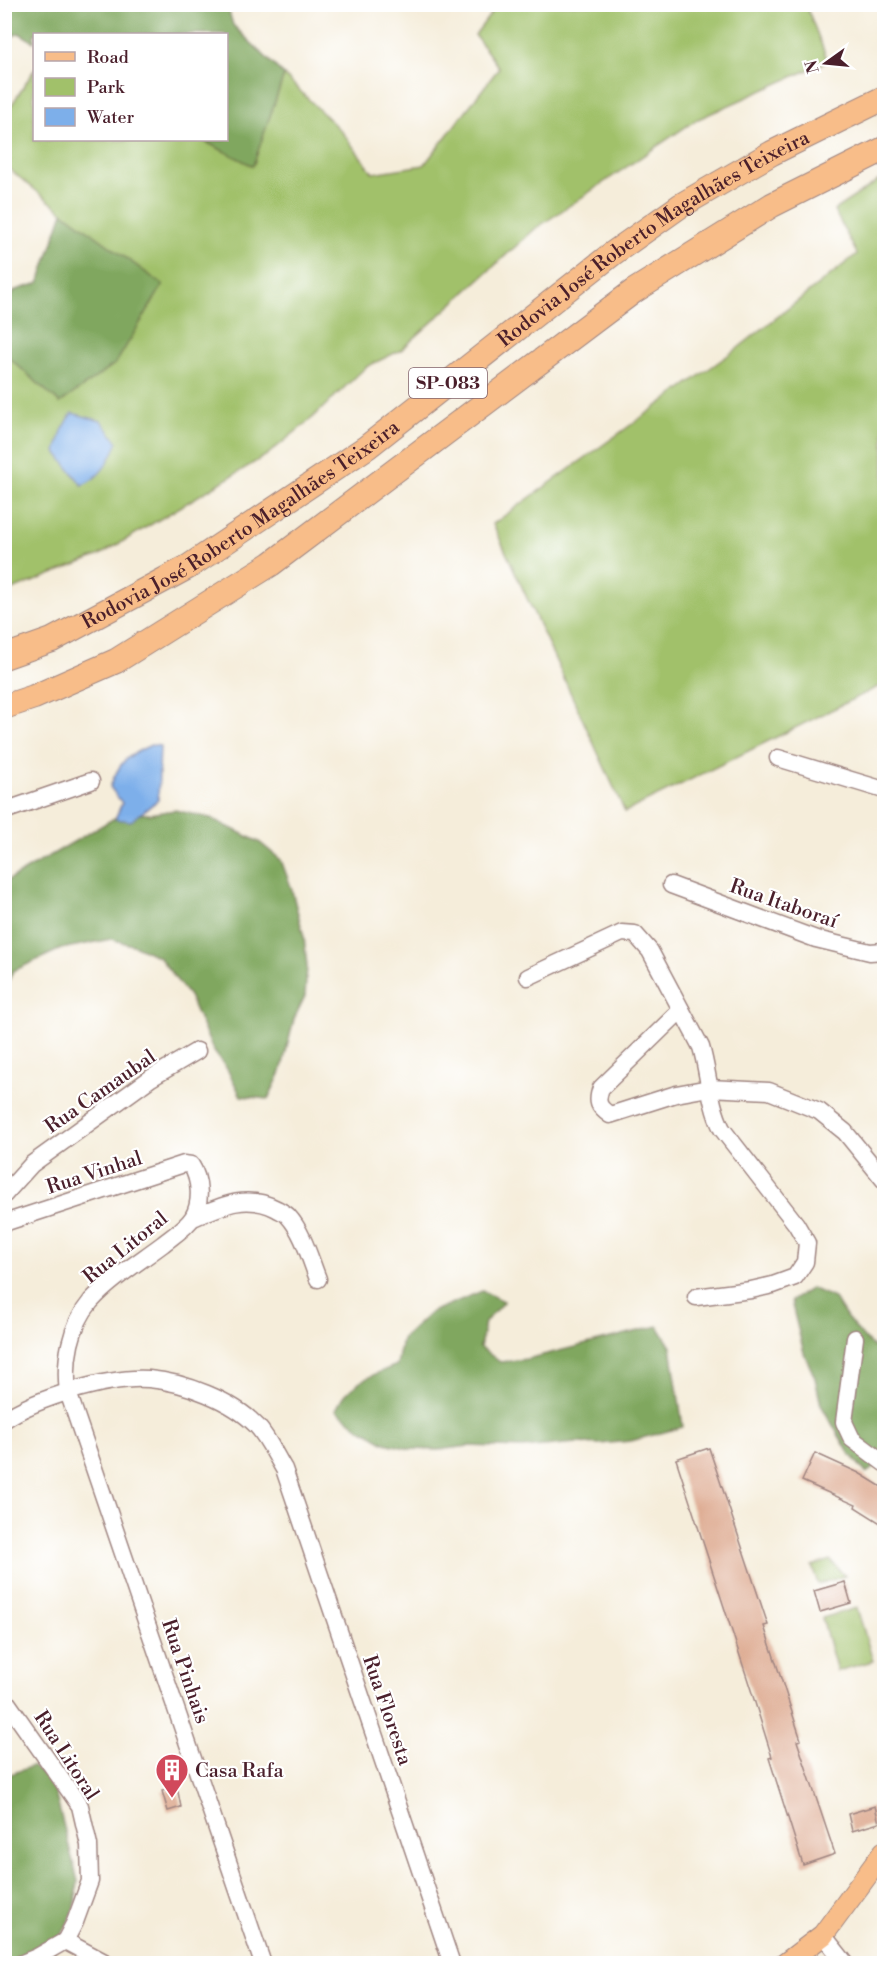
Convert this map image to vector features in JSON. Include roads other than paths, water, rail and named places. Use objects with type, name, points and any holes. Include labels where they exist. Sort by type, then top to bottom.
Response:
[{"type":"highway","name":"Rodovia José Roberto Magalhães Teixeira","points":[[4,657],[52,640],[189,567],[367,447],[612,254],[680,206],[772,153],[885,98]]},
{"type":"highway","name":"Rodovia José Roberto Magalhães Teixeira","points":[[4,707],[34,697],[116,661],[271,564],[634,291],[772,206],[885,149]]},
{"type":"main road","points":[[786,1964],[822,1935],[885,1852]]},
{"type":"street","points":[[778,758],[885,790]]},
{"type":"street","points":[[4,811],[92,781]]},
{"type":"street","name":"Rua Itaboraí","points":[[671,885],[816,939],[870,952],[885,951]]},
{"type":"street","points":[[528,977],[622,933],[635,934],[650,951],[701,1047],[714,1112],[722,1128],[796,1224],[807,1243],[805,1262],[795,1276],[773,1285],[751,1290],[696,1297]]},
{"type":"street","points":[[681,1010],[601,1088],[597,1099],[600,1108],[610,1115],[676,1094],[709,1088],[769,1091],[819,1111],[845,1132],[885,1180]]},
{"type":"street","name":"Rua Camaubal","points":[[4,1195],[32,1164],[151,1078],[197,1051]]},
{"type":"street","name":"Rua Vinhal","points":[[4,1223],[184,1164],[191,1165],[194,1171]]},
{"type":"street","name":"Rua Litoral","points":[[68,1392],[66,1372],[68,1351],[77,1324],[90,1303],[104,1289],[179,1232],[193,1218],[200,1202],[194,1171]]},
{"type":"street","points":[[193,1218],[219,1206],[243,1200],[270,1206],[288,1215],[301,1237],[318,1279]]},
{"type":"street","points":[[855,1338],[844,1422],[852,1439],[885,1463]]},
{"type":"street","name":"Rua Floresta","points":[[68,1392],[106,1383],[148,1379],[192,1388],[228,1404],[257,1426],[284,1469],[452,1964]]},
{"type":"street","points":[[4,1420],[15,1412],[68,1392]]},
{"type":"street","name":"Rua Pinhais","points":[[68,1392],[263,1964]]},
{"type":"street","name":"Rua Litoral","points":[[4,1698],[80,1806],[89,1845],[90,1881],[75,1922],[65,1941]]},
{"type":"street","points":[[822,1935],[846,1964]]},
{"type":"street","points":[[20,1964],[43,1960],[65,1941],[108,1964]]},
{"type":"water","points":[[72,413],[101,421],[118,442],[100,473],[82,485],[56,452],[62,431]]},
{"type":"water","points":[[151,745],[160,746],[158,800],[131,821],[115,819],[122,803],[110,787],[114,778],[125,760]]},
{"type":"place","name":"Casa Rafa","points":[[172,1799]]}]
